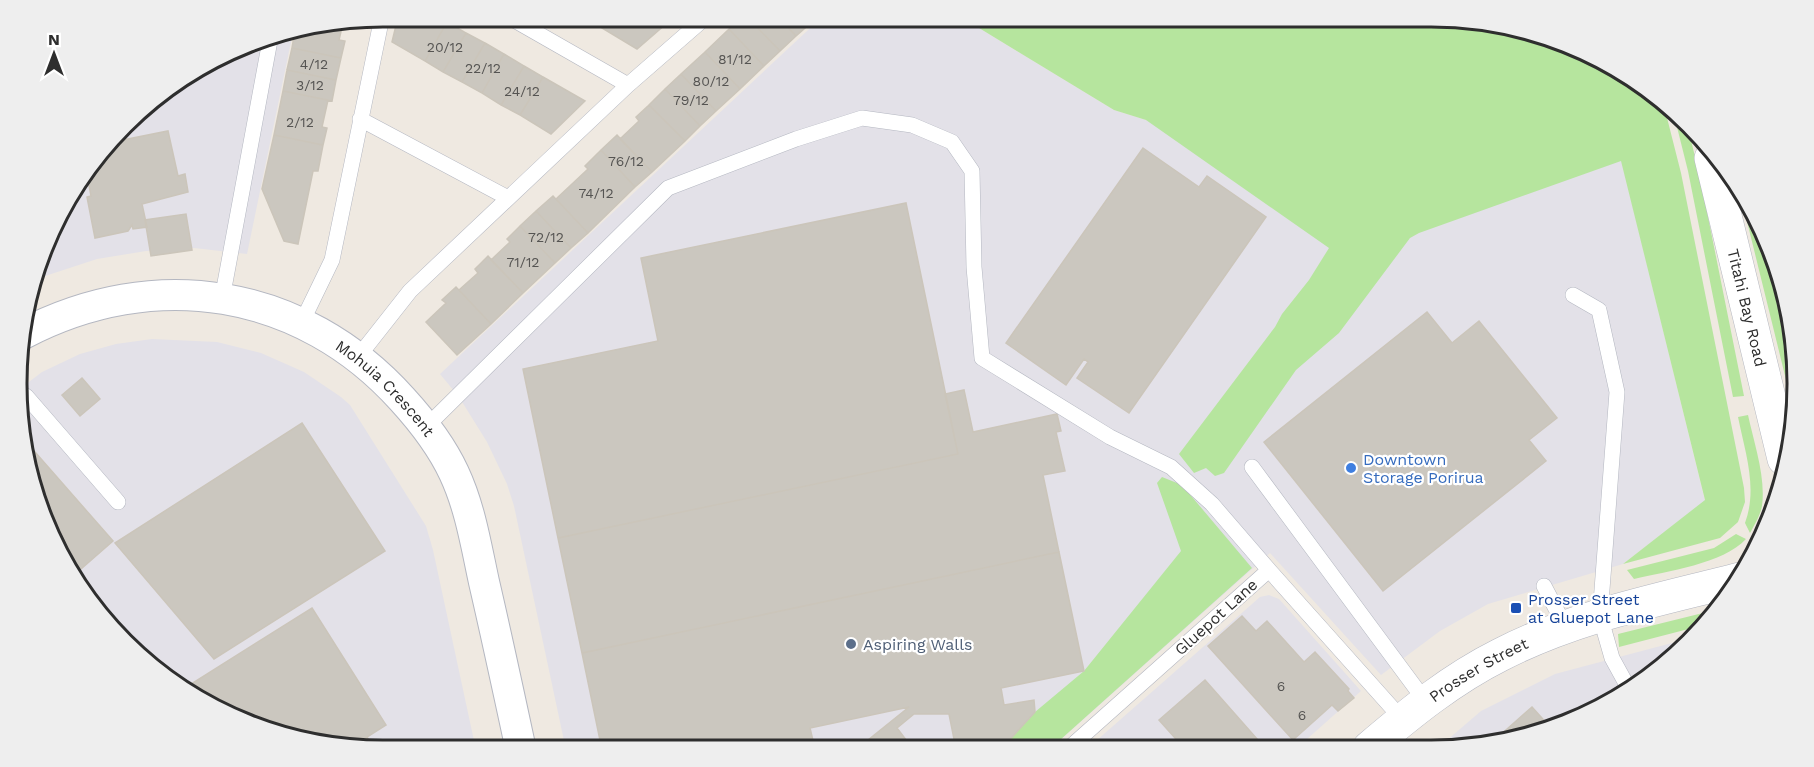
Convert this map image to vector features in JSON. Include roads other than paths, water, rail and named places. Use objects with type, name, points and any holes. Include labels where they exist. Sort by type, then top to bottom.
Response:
[{"type":"main road","name":"Titahi Bay Road","points":[[1713,166],[1781,447]]},
{"type":"main road","name":"Prosser Street","points":[[1379,740],[1456,680],[1499,655],[1565,626],[1727,583]]},
{"type":"street","name":"Mohuia Crescent","points":[[31,330],[71,312],[125,298],[177,294],[222,299],[264,309],[324,335],[358,357],[384,379],[427,426],[454,473],[469,512],[519,740]]},
{"type":"lane","points":[[302,324],[332,260],[379,27]]},
{"type":"lane","points":[[528,27],[628,86]]},
{"type":"lane","points":[[358,357],[410,291],[694,27]]},
{"type":"lane","points":[[222,299],[269,46]]},
{"type":"lane","points":[[427,426],[668,188],[796,138],[862,118],[912,125],[952,142],[972,171],[974,267],[982,358],[1110,437],[1171,467],[1212,504],[1269,570]]},
{"type":"lane","points":[[360,119],[508,198]]},
{"type":"lane","points":[[1573,295],[1599,310],[1617,392],[1600,616],[1611,658],[1625,682]]},
{"type":"lane","points":[[28,398],[118,502]]},
{"type":"lane","points":[[1252,467],[1414,711]]},
{"type":"lane","name":"Gluepot Lane","points":[[1077,740],[1269,570],[1414,711]]},
{"type":"lane","points":[[1544,586],[1565,626]]},
{"type":"place","name":"Downtown Storage Porirua","points":[[1351,468]]},
{"type":"place","name":"Prosser Street at Gluepot Lane","points":[[1516,608]]},
{"type":"place","name":"Aspiring Walls","points":[[851,644]]}]
